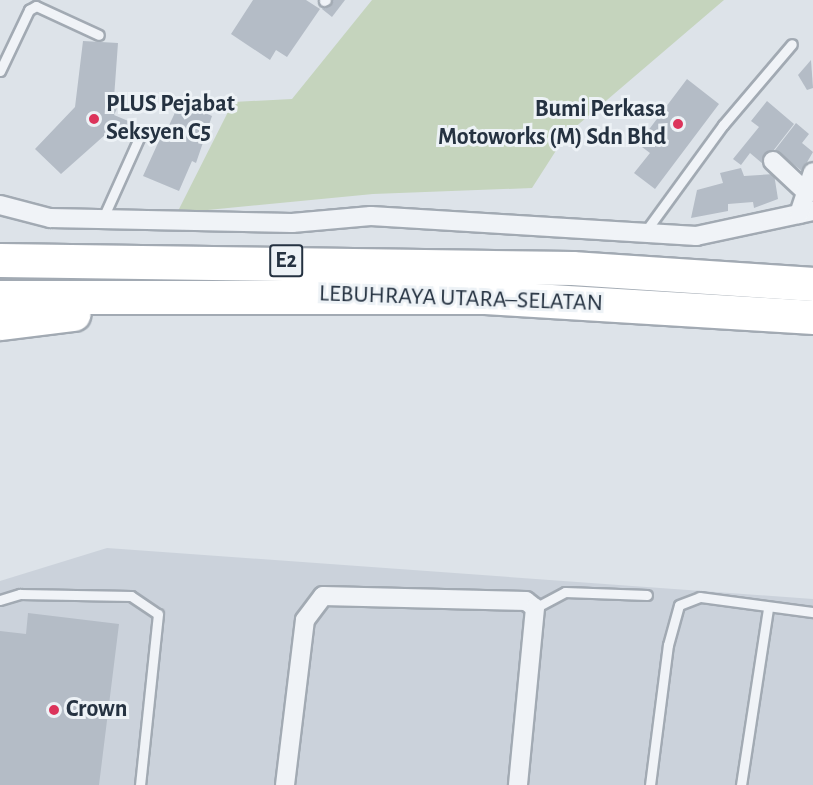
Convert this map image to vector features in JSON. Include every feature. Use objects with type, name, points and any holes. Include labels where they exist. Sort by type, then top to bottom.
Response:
[{"type":"highway","name":"LEBUHRAYA UTARA–SELATAN","points":[[0,260],[572,268],[813,284]]},
{"type":"highway","name":"LEBUHRAYA UTARA–SELATAN","points":[[0,297],[233,294],[485,297],[813,316]]},
{"type":"highway","points":[[0,323],[233,294]]},
{"type":"street","points":[[773,161],[804,190]]},
{"type":"street","points":[[0,205],[50,218],[292,223],[371,216],[696,236],[806,213],[804,190],[813,172]]},
{"type":"street","points":[[285,785],[305,620],[322,596],[526,601],[535,608],[518,785]]},
{"type":"lane","points":[[0,71],[29,10],[36,6],[99,34]]},
{"type":"lane","points":[[645,232],[723,125],[792,44]]},
{"type":"lane","points":[[102,218],[139,138]]},
{"type":"lane","points":[[535,608],[565,591],[647,595]]},
{"type":"lane","points":[[0,600],[20,594],[131,596],[158,614],[140,785]]},
{"type":"lane","points":[[650,785],[668,645],[679,605],[700,597],[768,608],[813,612]]},
{"type":"lane","points":[[741,785],[768,608]]},
{"type":"shaded area","points":[[107,548],[813,599],[813,785],[0,785],[0,581]]},
{"type":"green space","points":[[372,0],[724,0],[566,135],[532,188],[373,194],[177,213],[233,102],[292,99]]},
{"type":"building","points":[[253,0],[306,0],[320,9],[287,57],[276,50],[270,60],[231,34]]},
{"type":"building","points":[[328,0],[345,0],[332,17],[322,9]]},
{"type":"building","name":"PLUS Pejabat Seksyen C5","points":[[83,41],[118,43],[114,98],[121,100],[114,115],[164,136],[180,102],[212,116],[196,163],[192,161],[179,191],[143,176],[158,143],[111,122],[106,134],[61,174],[35,149],[75,107]]},
{"type":"building","points":[[811,60],[813,88],[807,90],[798,75]]},
{"type":"building","name":"Bumi Perkasa Motoworks (M) Sdn Bhd","points":[[687,79],[719,104],[655,189],[634,173],[650,153],[638,144]]},
{"type":"building","points":[[767,101],[794,124],[763,164],[750,153],[741,165],[733,159],[759,127],[751,121]]},
{"type":"building","points":[[796,123],[809,134],[802,143],[813,152],[802,171],[775,150]]},
{"type":"building","points":[[741,168],[744,176],[774,174],[778,199],[754,208],[753,202],[728,204],[728,211],[691,218],[697,190],[723,183],[720,173]]},
{"type":"building","name":"Crown","points":[[28,613],[119,624],[99,785],[0,785],[0,631],[26,634]]},
{"type":"place","name":"PLUS Pejabat Seksyen C5","points":[[94,119]]},
{"type":"place","name":"Bumi Perkasa Motoworks (M) Sdn Bhd","points":[[678,124]]},
{"type":"place","name":"Crown","points":[[54,710]]}]
